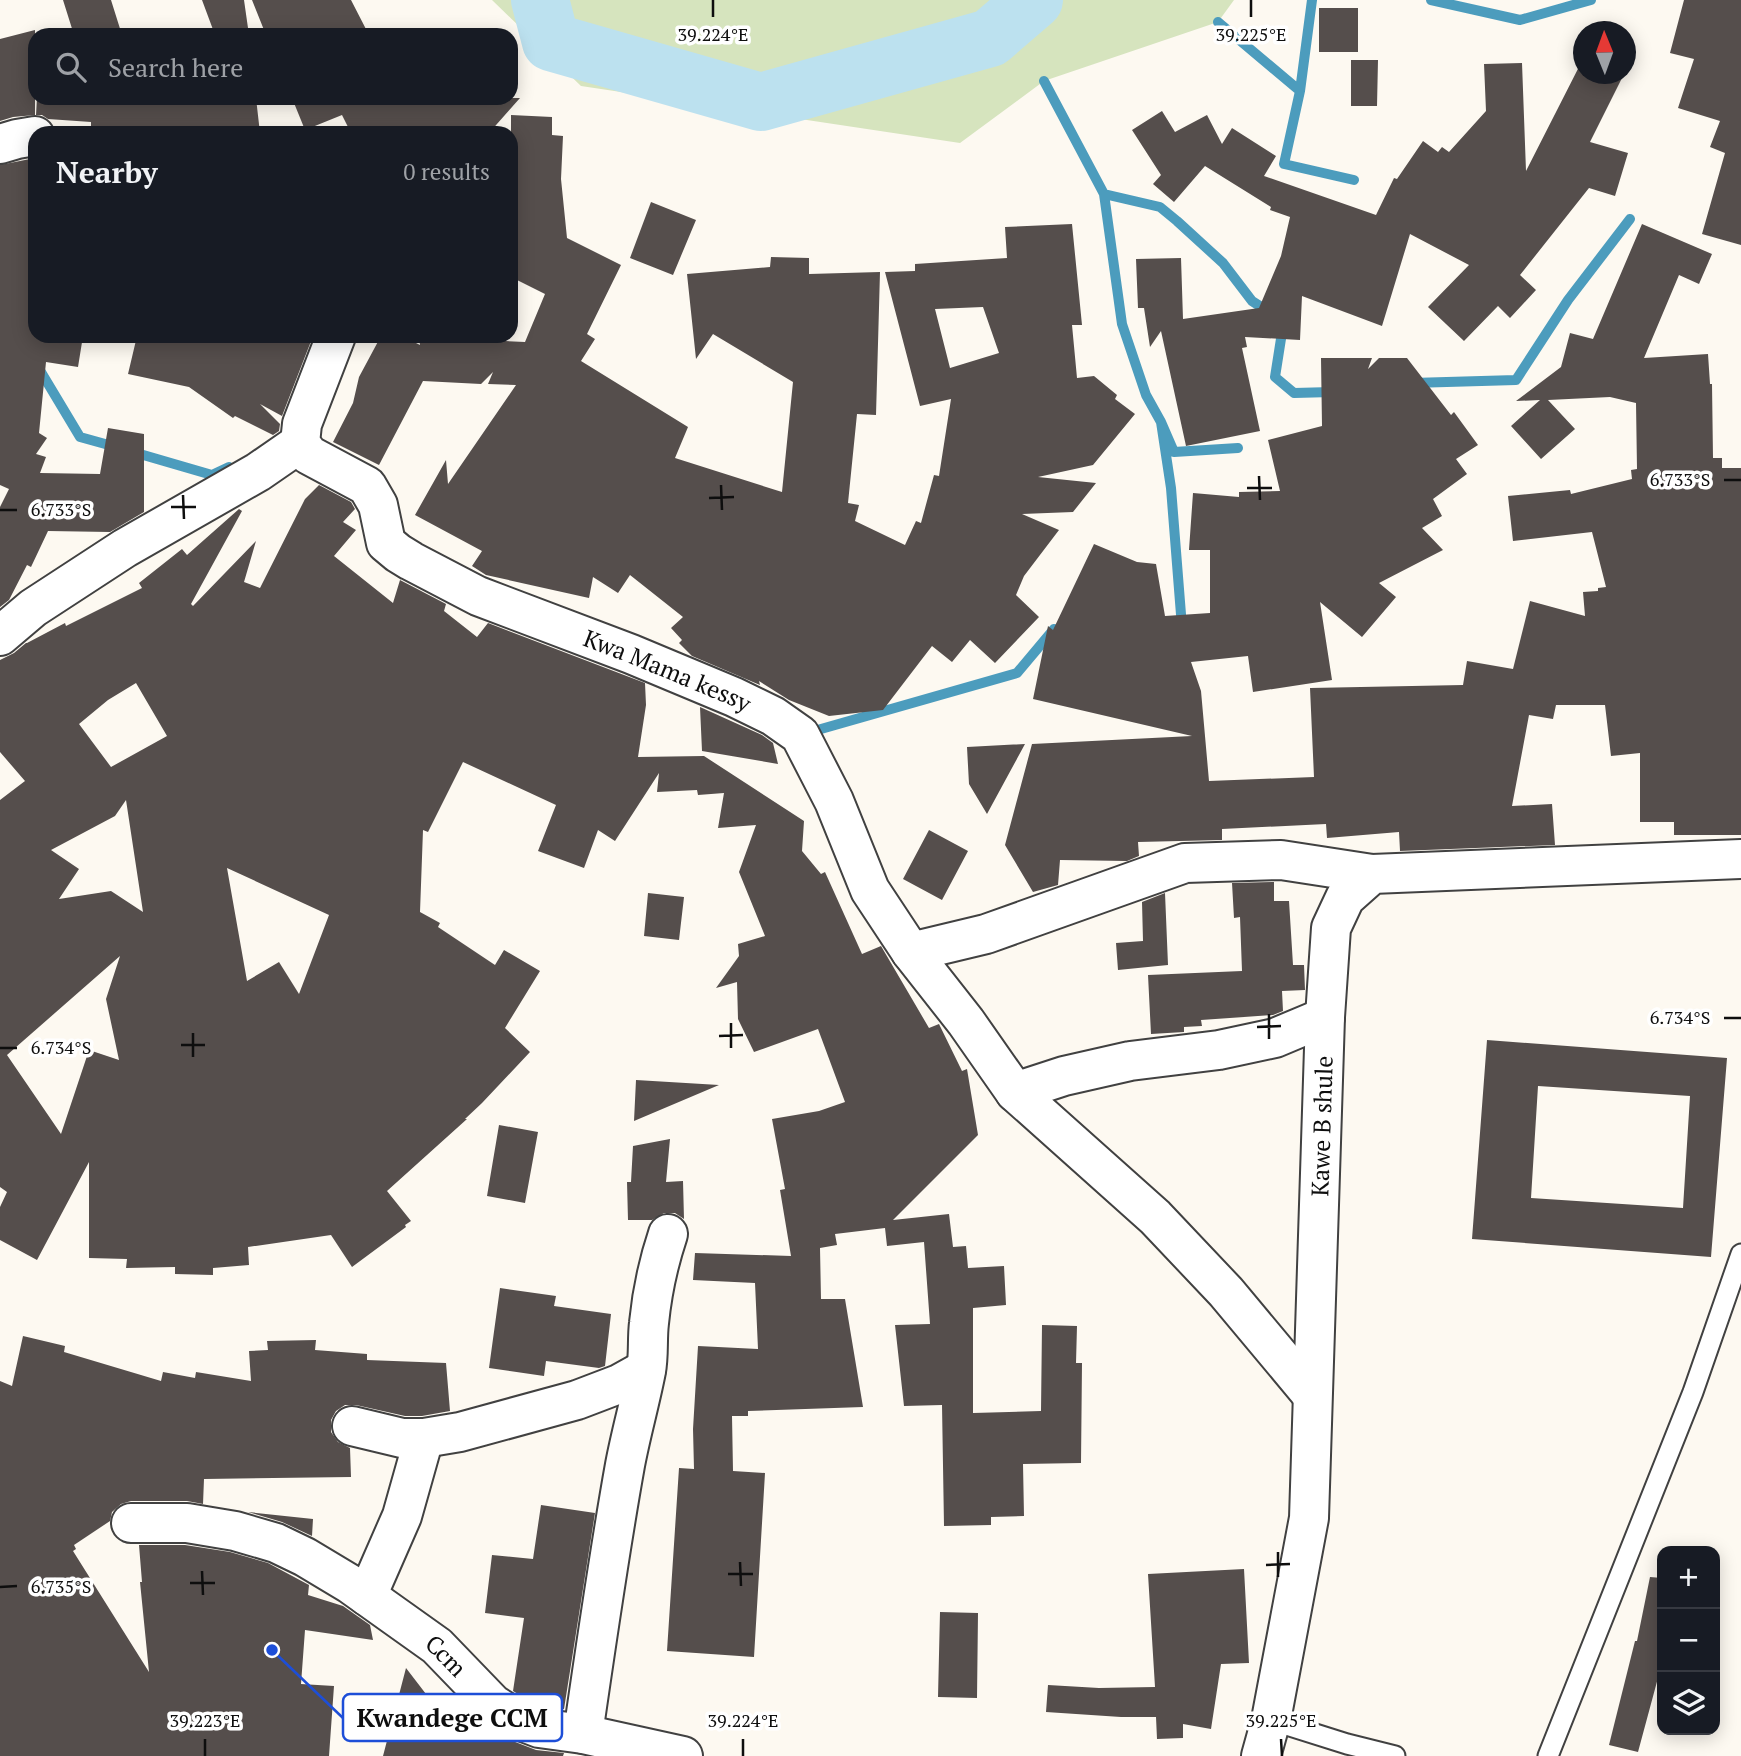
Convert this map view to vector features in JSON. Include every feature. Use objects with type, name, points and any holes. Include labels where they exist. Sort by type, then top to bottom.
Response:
[{"type":"street","points":[[0,144],[28,137]]},
{"type":"street","points":[[0,636],[33,608],[125,548],[258,472],[300,443],[302,424],[333,343]]},
{"type":"street","name":"Kwa Mama kessy","points":[[300,443],[309,455],[367,486],[378,505],[386,543],[411,561],[478,596],[631,654],[734,697],[773,716],[800,735],[834,801],[870,890],[911,952],[1016,1092],[1155,1217],[1226,1292],[1312,1395]]},
{"type":"street","points":[[911,952],[986,934],[1185,863],[1281,860],[1372,874],[1741,859]]},
{"type":"street","name":"Kawe B shule","points":[[1261,1756],[1271,1720],[1309,1518],[1325,1017],[1331,928],[1345,898],[1372,874]]},
{"type":"street","points":[[1016,1092],[1064,1076],[1130,1061],[1219,1050],[1275,1038],[1325,1017]]},
{"type":"street","points":[[583,1734],[605,1581],[646,1369],[653,1288],[668,1234]]},
{"type":"street","points":[[352,1426],[402,1438],[424,1438],[460,1432],[577,1400],[619,1384],[646,1369]]},
{"type":"street","points":[[367,1596],[402,1516],[424,1438]]},
{"type":"street","name":"Ccm","points":[[131,1522],[187,1523],[235,1531],[276,1543],[305,1557],[367,1596],[437,1646],[493,1704],[518,1720],[538,1728],[583,1734],[682,1756]]},
{"type":"lane","points":[[1548,1756],[1693,1392],[1741,1254]]},
{"type":"lane","points":[[1271,1720],[1395,1756]]},
{"type":"green space","points":[[492,0],[1234,0],[1218,22],[1044,81],[960,143],[581,86]]},
{"type":"building","points":[[63,0],[111,0],[120,28],[72,28]]},
{"type":"building","points":[[202,0],[244,0],[248,28],[212,28]]},
{"type":"building","points":[[252,0],[351,0],[365,28],[263,28]]},
{"type":"building","points":[[1684,0],[1741,0],[1741,245],[1702,234],[1725,153],[1710,147],[1720,121],[1678,108],[1694,59],[1670,53]]},
{"type":"building","points":[[1319,8],[1358,8],[1358,52],[1319,52]]},
{"type":"building","points":[[28,32],[28,105],[35,105],[35,115],[0,121],[0,39]]},
{"type":"building","points":[[1351,60],[1378,60],[1377,106],[1351,106]]},
{"type":"building","points":[[1522,63],[1526,171],[1573,79],[1573,84],[1619,84],[1590,142],[1628,153],[1615,196],[1589,188],[1520,275],[1536,290],[1510,318],[1498,306],[1464,341],[1428,307],[1469,265],[1410,234],[1382,326],[1302,296],[1300,340],[1245,337],[1247,347],[1242,348],[1260,431],[1186,446],[1161,331],[1150,347],[1144,308],[1138,308],[1136,259],[1181,258],[1183,319],[1259,308],[1281,256],[1290,217],[1270,210],[1271,207],[1205,166],[1174,202],[1153,184],[1161,175],[1132,130],[1162,111],[1175,132],[1207,115],[1222,144],[1232,128],[1276,156],[1264,176],[1376,215],[1394,178],[1397,179],[1423,141],[1438,152],[1442,147],[1449,152],[1486,111],[1484,64]]},
{"type":"building","points":[[37,105],[257,105],[259,126],[91,126],[91,122],[48,119],[36,115]]},
{"type":"building","points":[[295,105],[514,105],[495,126],[348,126],[342,115],[315,126],[303,126]]},
{"type":"building","points":[[511,115],[552,117],[552,135],[563,136],[561,179],[567,238],[621,265],[587,334],[595,339],[581,361],[688,427],[675,458],[782,492],[793,382],[713,334],[696,359],[687,274],[770,267],[771,257],[809,258],[809,274],[880,272],[876,415],[857,414],[848,503],[859,505],[855,521],[905,545],[916,521],[921,523],[934,475],[939,476],[951,399],[920,406],[885,272],[915,271],[915,264],[1007,258],[1005,227],[1072,224],[1082,325],[1072,325],[1077,378],[1094,376],[1117,395],[1115,399],[1135,414],[1093,465],[1038,477],[1096,483],[1073,512],[1022,514],[1059,530],[1024,576],[1016,595],[1039,617],[995,663],[970,640],[952,662],[932,646],[883,710],[829,716],[789,700],[759,681],[760,685],[692,656],[679,643],[682,640],[671,628],[683,617],[630,575],[618,593],[593,577],[589,598],[486,575],[472,566],[482,551],[415,515],[446,460],[448,484],[516,385],[488,384],[493,372],[481,384],[423,381],[379,465],[333,442],[353,403],[359,377],[377,343],[420,345],[525,342],[545,294],[518,280],[518,126],[511,126]],"holes":[[[983,307],[999,353],[950,368],[935,309]]]},
{"type":"building","points":[[28,159],[28,343],[82,343],[78,367],[46,362],[39,433],[47,438],[36,454],[46,457],[40,473],[100,474],[108,428],[144,434],[144,512],[110,532],[48,531],[31,567],[27,565],[9,600],[0,607],[0,507],[9,489],[0,485],[0,165]]},
{"type":"building","points":[[651,202],[696,220],[673,275],[630,258]]},
{"type":"building","points":[[1642,224],[1712,254],[1699,284],[1679,275],[1644,358],[1708,354],[1712,384],[1713,458],[1722,458],[1722,468],[1741,468],[1741,835],[1674,835],[1674,822],[1640,822],[1640,753],[1611,756],[1605,705],[1556,705],[1553,719],[1529,715],[1512,806],[1552,804],[1555,845],[1400,851],[1399,832],[1327,838],[1326,824],[1222,829],[1222,840],[1138,842],[1139,856],[1127,861],[1060,860],[1058,885],[1033,892],[1005,845],[1032,744],[1192,736],[1033,699],[1048,626],[1053,630],[1094,544],[1137,562],[1156,564],[1165,616],[1210,613],[1210,550],[1189,550],[1193,493],[1239,497],[1239,492],[1280,491],[1268,440],[1322,426],[1321,358],[1372,358],[1368,369],[1379,358],[1407,358],[1451,415],[1454,412],[1478,445],[1456,459],[1467,474],[1433,499],[1442,516],[1422,528],[1443,550],[1379,583],[1396,597],[1362,637],[1320,602],[1332,680],[1253,692],[1248,656],[1191,662],[1201,691],[1209,781],[1314,777],[1310,688],[1463,685],[1467,661],[1513,669],[1530,601],[1585,616],[1583,592],[1598,591],[1598,588],[1606,587],[1592,532],[1513,541],[1508,496],[1570,490],[1571,494],[1632,479],[1631,470],[1637,469],[1636,403],[1610,397],[1548,400],[1575,429],[1541,459],[1511,426],[1540,400],[1516,401],[1561,367],[1570,333],[1593,339]]},
{"type":"building","points":[[135,343],[310,343],[282,416],[260,404],[280,424],[279,431],[273,435],[235,416],[233,418],[189,387],[128,374]]},
{"type":"building","points":[[319,485],[351,502],[355,509],[343,522],[356,530],[334,556],[393,603],[400,580],[446,604],[444,611],[477,637],[488,623],[645,683],[646,705],[638,757],[704,756],[804,821],[802,851],[821,874],[825,872],[862,954],[881,946],[929,1028],[939,1024],[962,1071],[967,1069],[978,1135],[893,1220],[949,1214],[953,1247],[966,1246],[968,1268],[1004,1266],[1006,1305],[973,1308],[973,1413],[1041,1411],[1042,1325],[1077,1326],[1076,1363],[1082,1363],[1081,1463],[1023,1464],[1024,1516],[991,1517],[991,1525],[944,1526],[942,1405],[904,1406],[895,1325],[930,1324],[924,1242],[887,1246],[885,1228],[835,1234],[837,1245],[820,1248],[821,1299],[845,1299],[863,1407],[748,1411],[748,1416],[732,1416],[733,1471],[765,1473],[754,1657],[667,1651],[679,1468],[694,1469],[693,1429],[698,1346],[758,1349],[755,1283],[693,1280],[695,1253],[791,1256],[780,1190],[785,1189],[772,1119],[819,1111],[845,1102],[818,1029],[754,1052],[738,1019],[737,982],[716,988],[739,956],[738,944],[765,936],[739,872],[756,825],[718,828],[724,793],[698,795],[697,790],[657,792],[659,773],[615,841],[598,830],[584,868],[538,851],[556,805],[463,762],[428,832],[423,830],[420,912],[440,923],[438,927],[495,965],[504,950],[540,971],[505,1028],[530,1052],[467,1119],[387,1191],[411,1221],[352,1267],[331,1235],[248,1247],[249,1265],[213,1268],[213,1275],[175,1274],[175,1267],[126,1268],[127,1259],[89,1258],[89,1162],[37,1260],[0,1240],[0,1207],[7,1192],[0,1187],[0,800],[25,781],[0,752],[0,660],[65,623],[66,626],[142,588],[139,583],[182,549],[187,555],[239,509],[242,511],[191,604],[193,606],[256,541],[244,582],[260,588],[305,499]],"holes":[[[136,683],[167,736],[111,767],[79,724],[108,700]],[[126,800],[143,912],[111,891],[59,899],[79,869],[51,850],[115,816]],[[227,868],[329,915],[299,994],[279,962],[247,981]],[[120,956],[106,999],[119,1060],[89,1050],[61,1134],[7,1055]]]},
{"type":"building","points":[[700,707],[762,735],[773,743],[778,764],[702,751]]},
{"type":"building","points":[[1025,744],[987,814],[969,784],[967,747]]},
{"type":"building","points":[[929,830],[968,851],[942,900],[903,879]]},
{"type":"building","points":[[1274,882],[1274,901],[1289,901],[1293,965],[1304,965],[1305,990],[1282,991],[1283,1011],[1273,1015],[1201,1020],[1202,1026],[1184,1027],[1184,1032],[1151,1034],[1148,975],[1242,971],[1240,917],[1234,918],[1232,883]]},
{"type":"building","points":[[648,893],[684,897],[679,940],[644,936]]},
{"type":"building","points":[[1165,893],[1168,965],[1118,970],[1116,943],[1143,941],[1142,902]]},
{"type":"building","points":[[1487,1040],[1727,1058],[1711,1257],[1472,1239]],"holes":[[[1538,1086],[1690,1096],[1683,1208],[1531,1198]]]},
{"type":"building","points":[[636,1080],[719,1085],[634,1121]]},
{"type":"building","points":[[499,1125],[538,1132],[525,1203],[487,1196]]},
{"type":"building","points":[[670,1139],[666,1182],[683,1181],[684,1219],[675,1213],[664,1213],[652,1220],[628,1220],[627,1182],[631,1182],[633,1146]]},
{"type":"building","points":[[500,1288],[556,1296],[554,1306],[611,1314],[605,1366],[599,1368],[546,1361],[544,1376],[489,1368]]},
{"type":"building","points":[[23,1336],[65,1346],[64,1352],[161,1381],[163,1372],[195,1378],[196,1372],[251,1381],[249,1351],[268,1350],[267,1341],[316,1340],[315,1350],[367,1354],[367,1360],[446,1363],[450,1411],[405,1416],[345,1405],[336,1411],[331,1420],[331,1432],[338,1442],[350,1448],[351,1477],[204,1479],[203,1504],[187,1501],[131,1501],[121,1504],[112,1512],[110,1521],[74,1545],[76,1549],[73,1551],[149,1672],[139,1545],[185,1545],[230,1552],[268,1563],[309,1585],[308,1595],[343,1606],[370,1625],[373,1640],[305,1630],[301,1684],[334,1686],[329,1756],[0,1756],[0,1381],[12,1386]]},
{"type":"building","points":[[541,1505],[595,1513],[564,1709],[544,1707],[513,1691],[524,1618],[485,1613],[492,1555],[533,1559]]},
{"type":"building","points":[[248,1512],[313,1519],[312,1536],[282,1522]]},
{"type":"building","points":[[1244,1569],[1249,1663],[1221,1664],[1211,1729],[1183,1724],[1183,1738],[1157,1739],[1156,1717],[1046,1712],[1048,1685],[1155,1687],[1148,1574]]},
{"type":"building","points":[[1650,1577],[1657,1578],[1657,1682],[1638,1752],[1609,1745],[1637,1641]]},
{"type":"building","points":[[940,1612],[978,1613],[977,1698],[938,1697]]},
{"type":"building","points":[[406,1668],[459,1737],[466,1708],[481,1722],[510,1740],[536,1750],[564,1753],[563,1756],[383,1756]]},
{"type":"waterway","points":[[540,0],[551,42],[761,102],[990,38],[1034,0]]},
{"type":"waterway","points":[[1300,91],[1312,0]]},
{"type":"waterway","points":[[1431,0],[1520,20],[1591,0]]},
{"type":"waterway","points":[[1218,22],[1300,91],[1284,164],[1354,180]]},
{"type":"waterway","points":[[1044,81],[1104,194],[1160,207],[1223,263],[1252,301],[1269,312]]},
{"type":"waterway","points":[[1104,194],[1122,324],[1146,395],[1174,452],[1238,448]]},
{"type":"waterway","points":[[1412,383],[1516,380],[1568,300],[1630,219]]},
{"type":"waterway","points":[[1283,326],[1275,377],[1294,393],[1332,392]]},
{"type":"waterway","points":[[38,367],[80,437],[116,447]]},
{"type":"waterway","points":[[1161,422],[1171,488],[1182,627]]},
{"type":"waterway","points":[[133,452],[212,475],[229,467]]},
{"type":"waterway","points":[[807,733],[1017,673],[1054,629]]},
{"type":"place","name":"Kwandege CCM","points":[[272,1650]]}]
